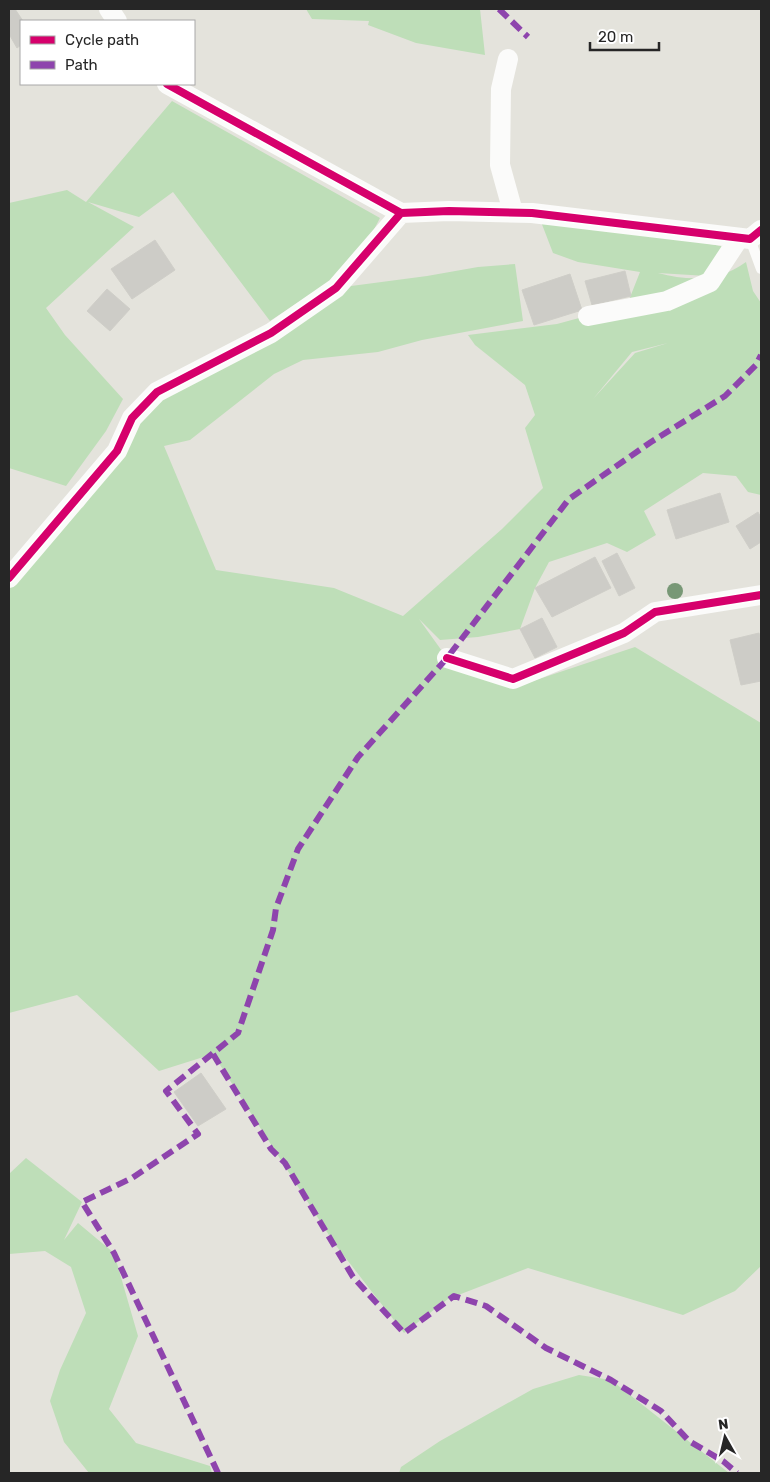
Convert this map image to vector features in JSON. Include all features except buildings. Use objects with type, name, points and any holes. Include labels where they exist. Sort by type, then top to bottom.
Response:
[{"type":"street","points":[[109,9],[116,20]]},
{"type":"street","points":[[508,58],[501,89],[500,165],[513,212]]},
{"type":"street","points":[[169,85],[401,213],[449,211],[513,212],[750,236]]},
{"type":"street","points":[[9,578],[117,450],[132,418],[157,392],[271,333],[336,288],[401,213]]},
{"type":"street","points":[[588,316],[667,301],[710,282],[750,236]]},
{"type":"street","points":[[447,658],[514,678],[624,633],[655,612],[761,595]]},
{"type":"lane","points":[[750,236],[761,269]]},
{"type":"green space","points":[[306,9],[480,9],[485,55],[416,43],[368,25],[369,21],[312,19]]},
{"type":"green space","points":[[172,101],[380,218],[356,264],[270,321],[173,192],[139,217],[88,202],[134,227],[46,308],[65,335],[123,399],[106,431],[66,486],[9,468],[9,203],[67,190],[86,202]]},
{"type":"green space","points":[[538,214],[721,246],[727,254],[707,276],[658,273],[670,276],[704,278],[736,269],[746,262],[753,291],[761,303],[761,495],[748,492],[736,476],[703,473],[644,511],[656,535],[627,552],[607,543],[549,562],[535,588],[520,629],[478,637],[440,640],[419,619],[447,658],[515,687],[635,647],[761,723],[761,1266],[735,1291],[683,1315],[528,1268],[448,1299],[404,1333],[334,1243],[213,1054],[159,1071],[77,995],[9,1013],[9,578],[55,522],[83,507],[130,440],[147,403],[336,288],[478,267],[515,264],[523,321],[422,340],[378,352],[303,360],[274,374],[190,440],[164,446],[216,570],[334,588],[403,616],[502,529],[543,488],[525,428],[535,415],[525,385],[475,345],[468,335],[557,324],[627,305],[640,272],[578,262],[553,253]],"holes":[[[668,343],[635,353],[593,399],[632,352]]]},
{"type":"green space","points":[[26,1158],[82,1202],[64,1240],[78,1223],[114,1253],[138,1336],[109,1409],[136,1443],[210,1466],[212,1473],[89,1473],[64,1442],[50,1401],[60,1370],[86,1313],[71,1267],[45,1251],[9,1254],[9,1174]]},
{"type":"green space","points":[[579,1375],[611,1380],[729,1473],[399,1473],[401,1467],[440,1441],[533,1389]]},
{"type":"marked path","points":[[499,9],[528,37]]},
{"type":"marked path","points":[[218,1473],[114,1253],[82,1202],[132,1178],[198,1134],[166,1091],[238,1033],[273,930],[276,908],[298,849],[358,757],[447,658],[569,499],[651,442],[725,396],[756,365],[761,355]]},
{"type":"marked path","points":[[213,1054],[271,1149],[285,1163],[353,1277],[404,1333],[454,1296],[486,1306],[546,1348],[611,1380],[661,1411],[689,1441],[723,1461],[737,1473]]},
{"type":"cycle path","points":[[169,85],[401,213],[449,211],[532,213],[750,239],[761,230]]},
{"type":"cycle path","points":[[9,578],[117,451],[132,418],[157,392],[271,333],[336,288],[401,213]]},
{"type":"cycle path","points":[[447,658],[513,679],[624,633],[655,612],[761,595]]}]
